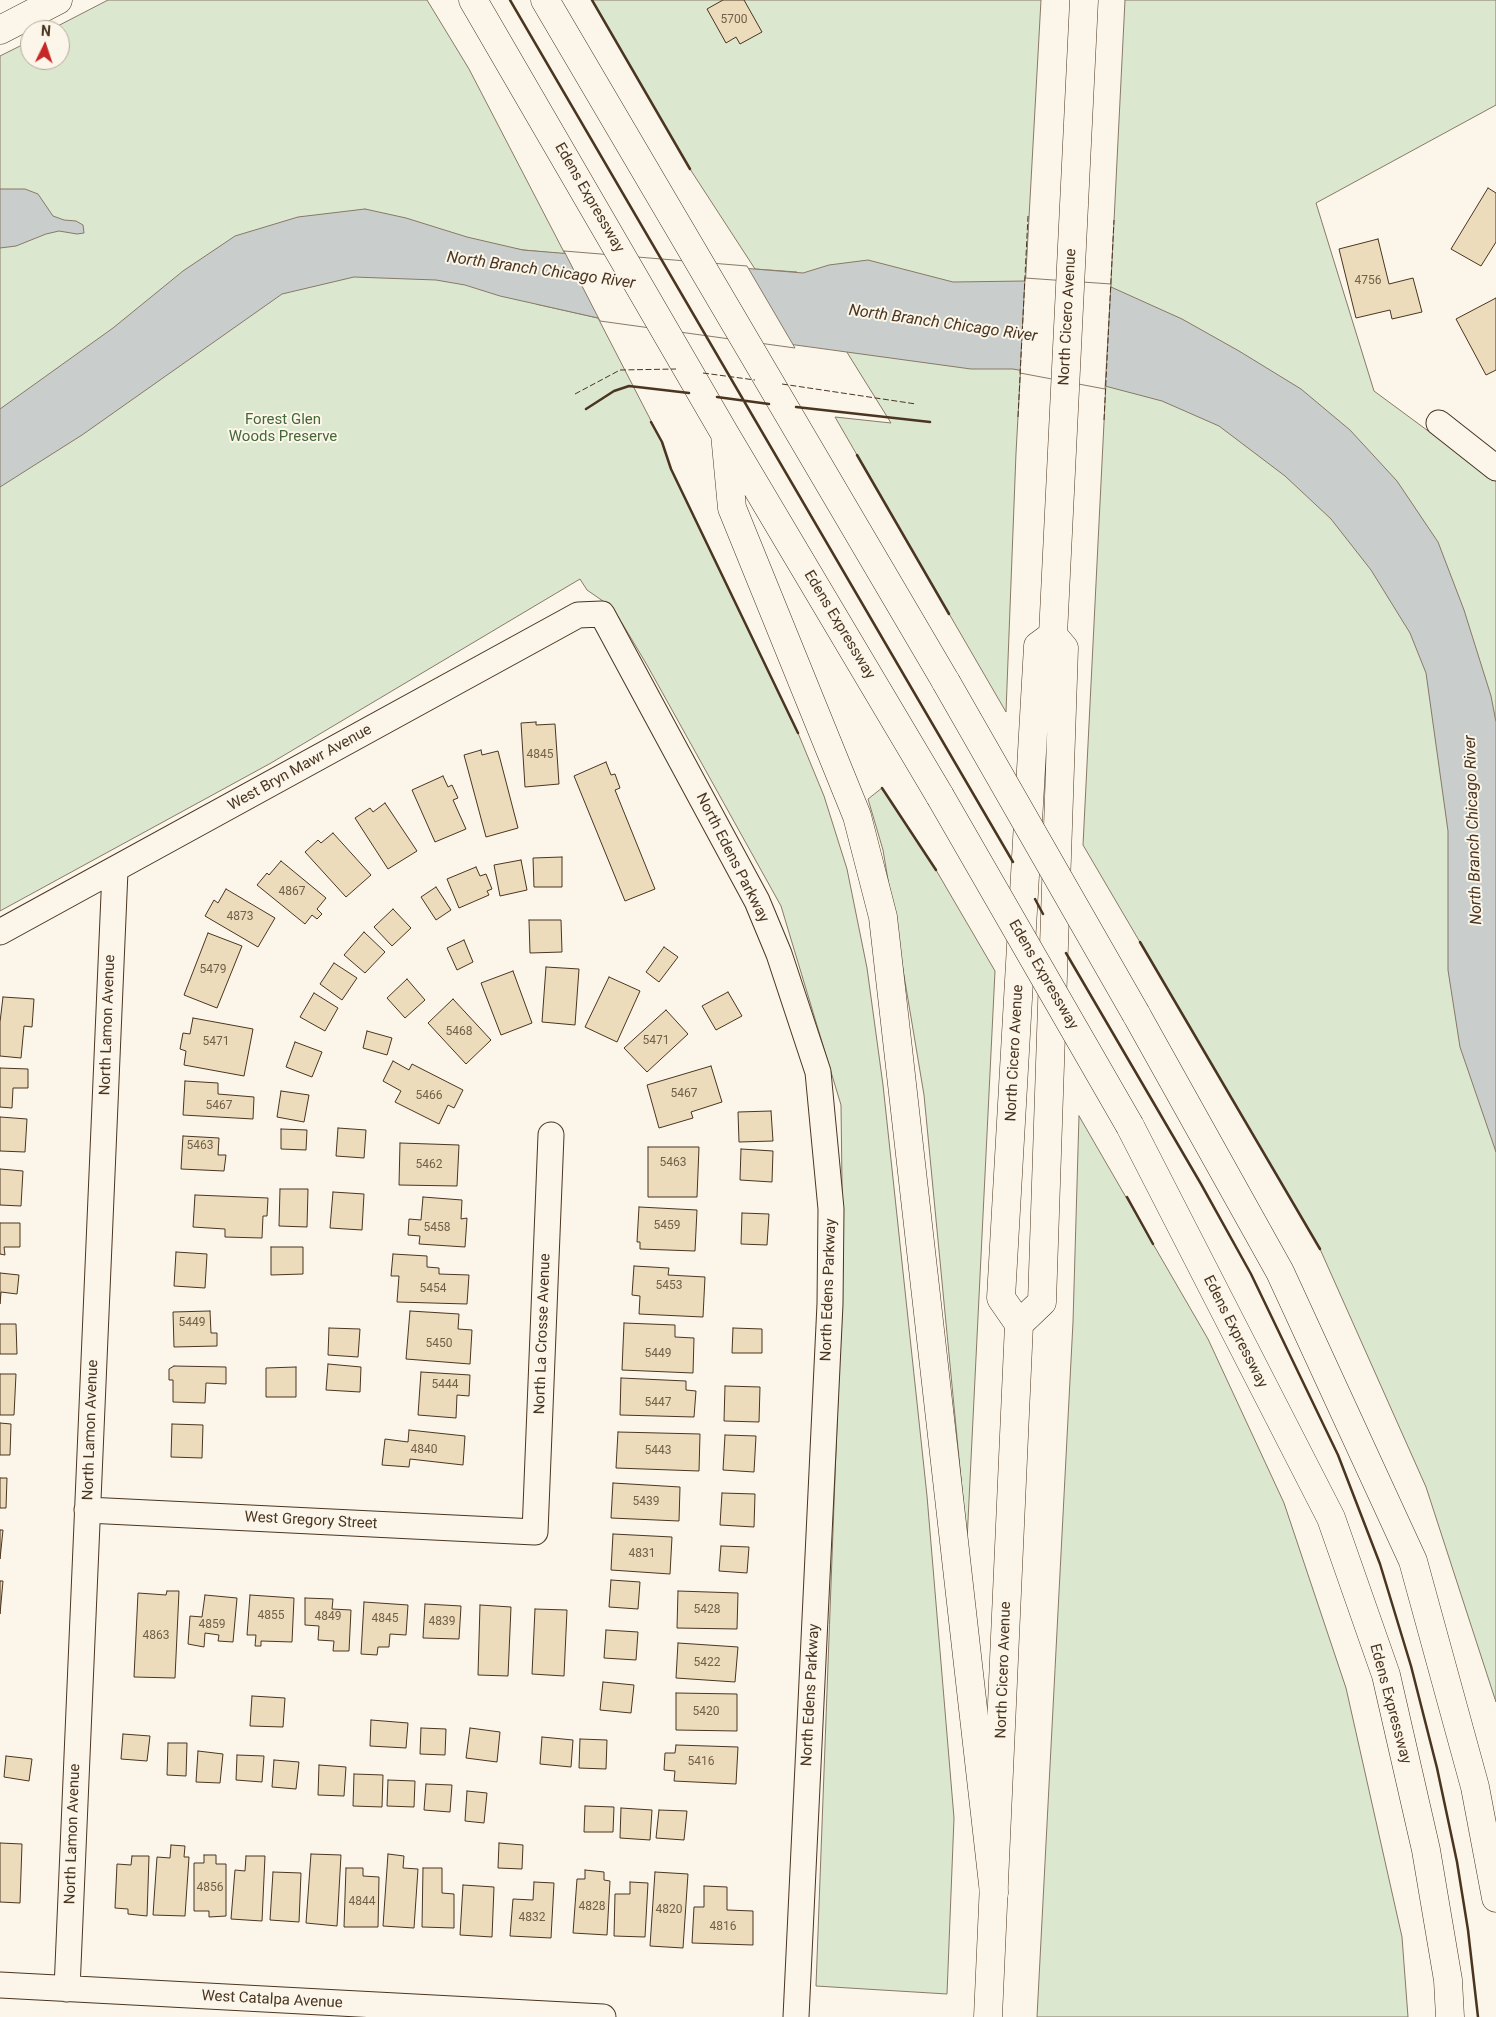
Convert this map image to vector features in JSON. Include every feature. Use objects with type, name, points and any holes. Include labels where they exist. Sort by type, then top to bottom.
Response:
[{"type":"main road","points":[[0,30],[58,0]]},
{"type":"main road","name":"Edens Expressway","points":[[473,0],[940,796],[1130,1126],[1332,1518],[1386,1675],[1426,1850],[1448,1980],[1450,2017]]},
{"type":"main road","points":[[545,0],[946,682],[1136,1014],[1280,1272],[1413,1561],[1476,1787],[1496,1898]]},
{"type":"main road","name":"North Cicero Avenue","points":[[988,2017],[1019,1324],[1001,1298],[1038,646],[1052,635],[1084,0]]},
{"type":"main road","points":[[726,434],[732,508],[857,816],[883,917],[994,1894]]},
{"type":"main road","points":[[1019,1324],[1042,1302],[1064,648],[1052,635]]},
{"type":"street","points":[[1439,423],[1496,468]]},
{"type":"street","name":"West Bryn Mawr Avenue","points":[[0,932],[115,871],[578,614],[602,614]]},
{"type":"street","name":"North Edens Parkway","points":[[602,614],[757,900],[779,954],[818,1072],[831,1209],[830,1304],[796,2017]]},
{"type":"street","name":"North Lamon Avenue","points":[[67,1989],[115,871]]},
{"type":"street","name":"North La Crosse Avenue","points":[[535,1532],[551,1135]]},
{"type":"street","name":"West Gregory Street","points":[[87,1510],[535,1532]]},
{"type":"street","name":"West Catalpa Avenue","points":[[0,1985],[603,2017]]},
{"type":"green space","name":"Forest Glen Woods Preserve","points":[[108,0],[427,0],[469,69],[565,254],[504,247],[536,304],[598,318],[662,442],[671,469],[798,733],[824,796],[847,869],[867,968],[883,1085],[927,1496],[954,1818],[947,1994],[816,1986],[843,1263],[841,1105],[781,906],[647,665],[613,608],[587,590],[580,579],[271,763],[0,911],[0,56],[20,46],[20,70],[70,70],[69,20]]},
{"type":"green space","points":[[592,0],[1041,0],[1016,453],[1006,712],[835,417],[891,423],[797,272],[755,269],[690,169]]},
{"type":"green space","points":[[1125,0],[1496,0],[1496,105],[1316,203],[1374,391],[1496,481],[1496,1702],[1426,1487],[1320,1249],[1083,845]]},
{"type":"green space","points":[[882,788],[936,870],[995,971],[967,1541],[924,1095],[883,850],[868,799]]},
{"type":"green space","points":[[1079,1116],[1208,1339],[1284,1503],[1346,1688],[1402,1937],[1408,2017],[1037,2017],[1073,1322]]},
{"type":"water","points":[[0,189],[25,189],[38,194],[53,216],[64,220],[76,221],[83,225],[84,233],[77,234],[59,231],[16,246],[0,248]]},
{"type":"water","name":"North Branch Chicago River","points":[[365,209],[406,218],[467,237],[523,250],[803,273],[829,265],[868,260],[953,282],[1025,281],[1111,287],[1182,319],[1301,389],[1350,430],[1397,481],[1438,542],[1464,610],[1491,696],[1496,722],[1496,1152],[1460,1047],[1448,970],[1448,831],[1426,673],[1410,633],[1371,570],[1331,519],[1285,476],[1219,426],[1162,401],[1105,386],[1013,369],[971,369],[598,318],[500,296],[465,285],[436,280],[354,277],[282,294],[82,435],[0,487],[0,409],[113,328],[183,271],[235,236],[298,217]]},
{"type":"pier","points":[[564,251],[747,266],[795,348],[600,321]]},
{"type":"pier","points":[[1025,278],[1111,284],[1105,389],[1020,373]]},
{"type":"building","points":[[723,0],[744,0],[762,32],[740,44],[736,37],[726,43],[707,9]]},
{"type":"building","points":[[1488,188],[1496,193],[1496,242],[1481,266],[1451,249]]},
{"type":"building","points":[[1378,239],[1389,284],[1413,278],[1422,312],[1392,319],[1390,310],[1356,318],[1339,249]]},
{"type":"building","points":[[1496,298],[1496,370],[1486,375],[1456,319]]},
{"type":"building","points":[[536,722],[536,725],[555,724],[559,784],[525,787],[521,723]]},
{"type":"building","points":[[481,750],[482,755],[498,751],[518,828],[486,837],[464,755]]},
{"type":"building","points":[[606,762],[611,775],[615,774],[620,788],[615,790],[655,889],[625,901],[574,776]]},
{"type":"building","points":[[443,776],[448,787],[452,785],[458,798],[453,800],[466,829],[435,842],[412,790]]},
{"type":"building","points":[[385,803],[417,851],[388,869],[355,818],[370,808],[373,812]]},
{"type":"building","points":[[333,833],[371,875],[346,897],[305,852],[318,840],[321,843]]},
{"type":"building","points":[[562,857],[562,887],[534,887],[533,858]]},
{"type":"building","points":[[521,860],[527,890],[500,896],[494,865]]},
{"type":"building","points":[[281,861],[326,898],[317,909],[322,914],[317,919],[312,915],[305,924],[257,885]]},
{"type":"building","points":[[476,867],[480,876],[486,874],[492,889],[487,891],[489,895],[459,908],[447,879]]},
{"type":"building","points":[[436,887],[451,910],[436,920],[421,897]]},
{"type":"building","points":[[226,889],[275,918],[258,947],[205,916],[214,900],[218,903]]},
{"type":"building","points":[[393,909],[411,928],[392,946],[374,927]]},
{"type":"building","points":[[529,920],[561,920],[562,952],[530,953]]},
{"type":"building","points":[[364,932],[385,952],[365,973],[344,955]]},
{"type":"building","points":[[208,933],[242,946],[217,1008],[184,995]]},
{"type":"building","points":[[464,940],[473,962],[457,970],[447,948]]},
{"type":"building","points":[[664,947],[678,957],[659,982],[646,972]]},
{"type":"building","points":[[334,963],[357,978],[342,1000],[320,984]]},
{"type":"building","points":[[546,967],[579,969],[575,1025],[542,1022]]},
{"type":"building","points":[[513,971],[532,1023],[501,1035],[481,983]]},
{"type":"building","points":[[609,977],[640,991],[617,1042],[585,1027]]},
{"type":"building","points":[[407,979],[425,1000],[405,1018],[387,998]]},
{"type":"building","points":[[728,992],[742,1016],[716,1030],[702,1006]]},
{"type":"building","points":[[314,993],[338,1008],[325,1031],[300,1017]]},
{"type":"building","points":[[3,997],[34,999],[32,1027],[24,1026],[21,1058],[0,1056],[0,1022]]},
{"type":"building","points":[[453,999],[491,1040],[466,1064],[428,1023]]},
{"type":"building","points":[[666,1010],[688,1034],[647,1072],[624,1048]]},
{"type":"building","points":[[193,1018],[253,1029],[244,1076],[184,1065],[186,1051],[180,1049],[183,1033],[190,1034]]},
{"type":"building","points":[[367,1031],[392,1038],[387,1055],[363,1048]]},
{"type":"building","points":[[295,1042],[322,1052],[312,1077],[286,1067]]},
{"type":"building","points":[[393,1061],[409,1070],[412,1064],[463,1090],[454,1108],[448,1105],[439,1124],[395,1102],[401,1091],[383,1081]]},
{"type":"building","points":[[711,1066],[722,1102],[691,1112],[693,1118],[659,1128],[647,1085]]},
{"type":"building","points":[[0,1068],[28,1069],[28,1088],[13,1088],[12,1108],[0,1107]]},
{"type":"building","points":[[185,1081],[218,1083],[218,1094],[254,1097],[253,1119],[183,1115]]},
{"type":"building","points":[[281,1091],[309,1095],[304,1122],[277,1117]]},
{"type":"building","points":[[771,1111],[773,1141],[739,1142],[738,1112]]},
{"type":"building","points":[[0,1117],[27,1119],[25,1152],[0,1151]]},
{"type":"building","points":[[338,1128],[366,1130],[364,1158],[336,1156]]},
{"type":"building","points":[[281,1129],[307,1130],[306,1150],[281,1149]]},
{"type":"building","points":[[183,1136],[219,1138],[218,1155],[226,1155],[224,1171],[181,1169]]},
{"type":"building","points":[[400,1143],[459,1145],[457,1186],[399,1185]]},
{"type":"building","points":[[648,1147],[699,1147],[697,1197],[648,1197]]},
{"type":"building","points":[[741,1149],[773,1151],[772,1182],[740,1180]]},
{"type":"building","points":[[0,1169],[23,1171],[21,1206],[0,1205]]},
{"type":"building","points":[[280,1189],[308,1189],[307,1227],[279,1226]]},
{"type":"building","points":[[333,1192],[364,1194],[362,1230],[330,1228]]},
{"type":"building","points":[[195,1195],[268,1198],[267,1216],[263,1216],[262,1238],[225,1237],[225,1229],[193,1227]]},
{"type":"building","points":[[423,1197],[462,1200],[461,1219],[467,1218],[465,1247],[419,1244],[420,1236],[408,1235],[409,1219],[421,1220]]},
{"type":"building","points":[[639,1207],[697,1210],[695,1251],[640,1249],[640,1242],[637,1242]]},
{"type":"building","points":[[742,1213],[769,1214],[767,1245],[741,1244]]},
{"type":"building","points":[[0,1223],[20,1223],[20,1247],[4,1247],[5,1255],[0,1254]]},
{"type":"building","points":[[271,1247],[303,1247],[303,1274],[271,1275]]},
{"type":"building","points":[[176,1252],[207,1254],[205,1288],[174,1286]]},
{"type":"building","points":[[393,1254],[427,1256],[427,1267],[439,1268],[439,1274],[469,1275],[467,1304],[397,1302],[399,1276],[391,1276]]},
{"type":"building","points":[[634,1266],[669,1268],[668,1275],[705,1277],[703,1317],[639,1314],[640,1296],[632,1295]]},
{"type":"building","points":[[0,1273],[19,1275],[17,1294],[1,1292],[0,1304]]},
{"type":"building","points":[[210,1311],[211,1333],[217,1333],[217,1346],[174,1347],[173,1312]]},
{"type":"building","points":[[410,1311],[459,1314],[458,1329],[472,1330],[470,1364],[406,1359]]},
{"type":"building","points":[[624,1323],[675,1325],[675,1337],[694,1338],[693,1373],[622,1370]]},
{"type":"building","points":[[0,1324],[16,1324],[17,1354],[0,1354]]},
{"type":"building","points":[[329,1328],[360,1329],[358,1357],[328,1355]]},
{"type":"building","points":[[733,1328],[762,1329],[762,1353],[732,1353]]},
{"type":"building","points":[[328,1364],[361,1367],[360,1392],[326,1390]]},
{"type":"building","points":[[174,1366],[226,1367],[226,1384],[206,1383],[205,1403],[173,1402],[173,1380],[169,1380],[169,1369]]},
{"type":"building","points":[[296,1367],[296,1397],[266,1397],[266,1368]]},
{"type":"building","points":[[421,1372],[470,1375],[469,1396],[457,1395],[456,1418],[418,1415]]},
{"type":"building","points":[[0,1374],[16,1374],[14,1415],[0,1415]]},
{"type":"building","points":[[621,1378],[686,1381],[686,1390],[696,1391],[694,1417],[620,1415]]},
{"type":"building","points":[[725,1386],[760,1387],[759,1422],[724,1421]]},
{"type":"building","points":[[0,1423],[11,1424],[10,1455],[0,1455]]},
{"type":"building","points":[[172,1424],[203,1425],[202,1458],[171,1457]]},
{"type":"building","points":[[409,1430],[465,1436],[463,1465],[410,1459],[409,1467],[382,1465],[385,1439],[408,1442]]},
{"type":"building","points":[[618,1432],[700,1434],[699,1471],[616,1468]]},
{"type":"building","points":[[725,1435],[756,1436],[754,1472],[723,1470]]},
{"type":"building","points":[[0,1478],[7,1478],[6,1508],[0,1508]]},
{"type":"building","points":[[613,1483],[680,1487],[679,1521],[611,1518]]},
{"type":"building","points":[[722,1493],[755,1494],[754,1527],[720,1525]]},
{"type":"building","points":[[0,1530],[3,1530],[0,1559]]},
{"type":"building","points":[[613,1534],[672,1537],[670,1574],[611,1570]]},
{"type":"building","points":[[721,1546],[749,1547],[747,1573],[719,1571]]},
{"type":"building","points":[[611,1580],[640,1582],[638,1609],[609,1607]]},
{"type":"building","points":[[0,1581],[3,1581],[0,1614]]},
{"type":"building","points":[[167,1591],[179,1591],[175,1678],[134,1677],[138,1593],[166,1595]]},
{"type":"building","points":[[678,1591],[738,1593],[737,1629],[677,1628]]},
{"type":"building","points":[[205,1595],[237,1598],[233,1642],[218,1641],[219,1635],[205,1633],[204,1647],[188,1644],[190,1616],[202,1617]]},
{"type":"building","points":[[250,1595],[294,1598],[292,1642],[261,1641],[261,1646],[255,1646],[256,1635],[247,1635]]},
{"type":"building","points":[[305,1598],[333,1599],[332,1609],[351,1610],[349,1651],[333,1651],[334,1641],[318,1640],[319,1626],[305,1625]]},
{"type":"building","points":[[364,1602],[408,1605],[406,1635],[390,1634],[389,1647],[378,1647],[377,1655],[361,1654]]},
{"type":"building","points":[[425,1604],[461,1606],[459,1639],[423,1638]]},
{"type":"building","points":[[480,1605],[511,1607],[508,1676],[478,1675]]},
{"type":"building","points":[[535,1609],[567,1610],[564,1676],[532,1674]]},
{"type":"building","points":[[606,1630],[638,1632],[636,1660],[604,1658]]},
{"type":"building","points":[[678,1643],[738,1647],[735,1682],[676,1678]]},
{"type":"building","points":[[603,1682],[634,1685],[631,1713],[600,1710]]},
{"type":"building","points":[[676,1693],[737,1694],[737,1731],[676,1730]]},
{"type":"building","points":[[252,1696],[285,1698],[283,1727],[250,1726]]},
{"type":"building","points":[[371,1720],[408,1723],[406,1748],[370,1746]]},
{"type":"building","points":[[421,1728],[446,1729],[445,1755],[420,1754]]},
{"type":"building","points":[[470,1728],[500,1732],[497,1762],[466,1758]]},
{"type":"building","points":[[123,1734],[150,1736],[147,1761],[121,1759]]},
{"type":"building","points":[[542,1737],[573,1740],[571,1767],[540,1764]]},
{"type":"building","points":[[580,1739],[607,1740],[606,1769],[579,1768]]},
{"type":"building","points":[[168,1743],[187,1743],[186,1776],[167,1775]]},
{"type":"building","points":[[676,1745],[738,1747],[736,1784],[674,1781],[675,1771],[664,1770],[665,1753],[675,1753]]},
{"type":"building","points":[[198,1751],[223,1754],[220,1783],[196,1782]]},
{"type":"building","points":[[237,1755],[264,1756],[262,1782],[236,1780]]},
{"type":"building","points":[[6,1756],[32,1759],[29,1781],[4,1777]]},
{"type":"building","points":[[274,1760],[299,1762],[296,1789],[272,1787]]},
{"type":"building","points":[[319,1765],[346,1767],[344,1796],[318,1795]]},
{"type":"building","points":[[354,1774],[383,1775],[382,1807],[353,1806]]},
{"type":"building","points":[[388,1780],[415,1781],[414,1807],[387,1806]]},
{"type":"building","points":[[426,1784],[452,1785],[450,1812],[424,1810]]},
{"type":"building","points":[[467,1791],[487,1793],[484,1823],[465,1821]]},
{"type":"building","points":[[585,1806],[614,1807],[613,1832],[584,1832]]},
{"type":"building","points":[[621,1808],[652,1810],[650,1840],[620,1838]]},
{"type":"building","points":[[659,1810],[687,1811],[684,1840],[656,1838]]},
{"type":"building","points":[[0,1843],[22,1844],[20,1903],[0,1902]]},
{"type":"building","points":[[499,1843],[523,1845],[522,1869],[498,1868]]},
{"type":"building","points":[[171,1845],[185,1846],[184,1857],[189,1857],[185,1916],[153,1915],[157,1857],[170,1858]]},
{"type":"building","points":[[311,1854],[341,1855],[337,1926],[306,1923]]},
{"type":"building","points":[[388,1854],[404,1856],[403,1868],[418,1869],[414,1928],[383,1926]]},
{"type":"building","points":[[204,1855],[216,1855],[216,1864],[226,1864],[226,1916],[209,1917],[209,1911],[194,1911],[194,1863],[204,1863]]},
{"type":"building","points":[[132,1856],[149,1856],[147,1916],[128,1914],[128,1909],[115,1908],[117,1864],[131,1865]]},
{"type":"building","points":[[246,1856],[265,1856],[262,1921],[231,1919],[235,1870],[245,1871]]},
{"type":"building","points":[[346,1868],[363,1868],[363,1876],[379,1877],[378,1927],[344,1927]]},
{"type":"building","points":[[423,1868],[442,1868],[442,1893],[454,1894],[454,1928],[422,1927]]},
{"type":"building","points":[[585,1870],[604,1872],[604,1880],[610,1881],[607,1935],[573,1933],[577,1879],[585,1879]]},
{"type":"building","points":[[273,1872],[301,1873],[299,1922],[270,1920]]},
{"type":"building","points":[[655,1872],[688,1874],[683,1948],[650,1946]]},
{"type":"building","points":[[534,1882],[554,1883],[551,1938],[510,1936],[513,1899],[533,1900]]},
{"type":"building","points":[[630,1882],[648,1883],[645,1937],[614,1936],[615,1894],[630,1894]]},
{"type":"building","points":[[463,1885],[494,1887],[492,1937],[460,1935]]},
{"type":"building","points":[[704,1886],[727,1887],[727,1910],[753,1911],[753,1945],[692,1943],[694,1907],[704,1907]]},
{"type":"fence","points":[[1018,417],[1028,216]]},
{"type":"fence","points":[[1104,420],[1114,220]]},
{"type":"fence","points":[[575,394],[620,370],[676,369]]},
{"type":"fence","points":[[703,373],[755,380]]},
{"type":"fence","points":[[782,384],[916,404]]},
{"type":"wall","points":[[510,0],[1013,862]]},
{"type":"wall","points":[[592,0],[690,169]]},
{"type":"wall","points":[[586,409],[614,391],[629,386],[689,393]]},
{"type":"wall","points":[[717,397],[769,404]]},
{"type":"wall","points":[[796,407],[930,422]]},
{"type":"wall","points":[[651,422],[662,442],[671,469],[798,733]]},
{"type":"wall","points":[[857,455],[949,614]]},
{"type":"wall","points":[[882,788],[936,870]]},
{"type":"wall","points":[[1035,899],[1043,914]]},
{"type":"wall","points":[[1140,942],[1320,1249]]},
{"type":"wall","points":[[1066,953],[1201,1184],[1251,1274],[1338,1455],[1380,1564],[1411,1666],[1437,1768],[1457,1862],[1468,1930],[1478,2017]]},
{"type":"wall","points":[[1127,1197],[1153,1244]]}]
